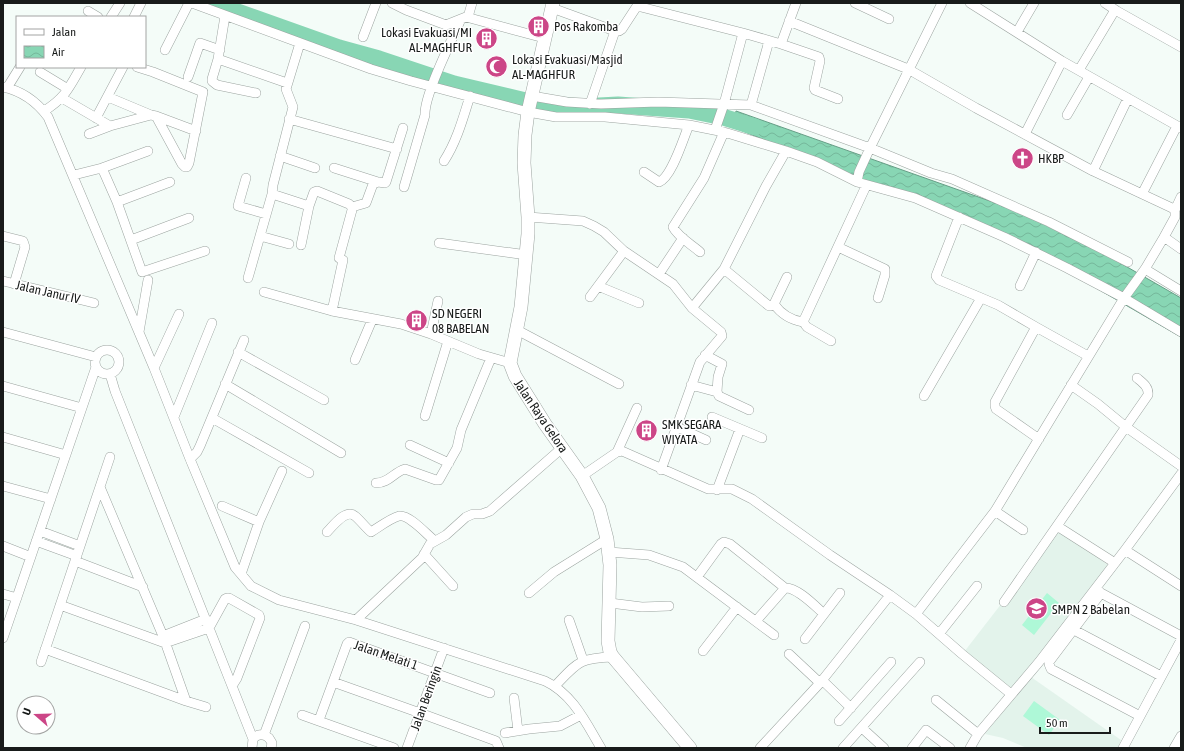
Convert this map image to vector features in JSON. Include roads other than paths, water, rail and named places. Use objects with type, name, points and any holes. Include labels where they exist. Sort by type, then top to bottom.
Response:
[{"type":"street","points":[[112,16],[120,3]]},
{"type":"street","points":[[134,16],[141,3]]},
{"type":"street","points":[[165,50],[189,3]]},
{"type":"street","points":[[192,3],[371,69],[433,84],[470,96],[530,103],[566,102],[601,104],[658,102],[723,106],[751,105],[870,148],[931,173],[952,179],[1031,213],[1128,262]]},
{"type":"street","points":[[363,38],[376,3]]},
{"type":"street","points":[[392,3],[406,10],[446,25],[464,18],[544,38]]},
{"type":"street","points":[[404,187],[433,84],[472,3]]},
{"type":"street","points":[[781,44],[796,3]]},
{"type":"street","points":[[855,3],[889,19]]},
{"type":"street","points":[[857,182],[870,148],[942,3]]},
{"type":"street","points":[[970,3],[1062,61],[1179,127],[1142,194]]},
{"type":"street","points":[[1017,32],[1034,3]]},
{"type":"street","points":[[1106,3],[1116,11],[1181,47]]},
{"type":"street","points":[[1079,70],[1122,3]]},
{"type":"street","points":[[553,6],[615,31],[619,31],[622,29],[638,4],[769,40],[820,58],[814,90],[838,99]]},
{"type":"street","name":"Jalan Raya Gelora","points":[[553,6],[544,38],[530,103],[524,163],[528,217],[527,255],[521,307],[510,363],[515,376],[582,476],[599,508],[608,546],[610,566],[608,641],[610,652],[690,748]]},
{"type":"street","points":[[88,11],[96,16]]},
{"type":"street","points":[[225,16],[220,50],[212,79],[213,83],[256,93]]},
{"type":"street","points":[[789,21],[908,69],[976,108],[1093,171],[1142,194],[1177,208]]},
{"type":"street","points":[[590,104],[615,31]]},
{"type":"street","points":[[700,252],[683,238],[674,228],[675,222],[704,178],[743,33]]},
{"type":"street","points":[[751,105],[769,40]]},
{"type":"street","points":[[188,77],[200,43],[220,50]]},
{"type":"street","points":[[248,278],[272,194],[290,119],[292,107],[286,91],[287,83],[300,43]]},
{"type":"street","points":[[218,59],[287,83]]},
{"type":"street","points":[[1025,134],[1062,61]]},
{"type":"street","points":[[19,68],[5,87],[32,99],[48,117],[74,175],[235,567],[252,586],[279,600],[356,620],[555,686],[570,700],[602,748]]},
{"type":"street","points":[[44,111],[56,104],[62,98],[80,68]]},
{"type":"street","points":[[96,118],[122,68]]},
{"type":"street","points":[[140,68],[203,92],[196,131],[187,167],[185,167],[153,115]]},
{"type":"street","points":[[40,72],[68,88]]},
{"type":"street","points":[[1068,115],[1089,77]]},
{"type":"street","points":[[444,160],[450,151],[460,127],[470,96]]},
{"type":"street","points":[[108,97],[196,131]]},
{"type":"street","points":[[62,98],[110,126]]},
{"type":"street","points":[[1093,171],[1128,98]]},
{"type":"street","points":[[530,103],[556,117],[605,117],[718,129],[786,151],[817,162],[866,186],[915,198],[1036,252],[1125,296],[1181,332]]},
{"type":"street","points":[[89,134],[110,126],[153,115]]},
{"type":"street","points":[[290,119],[397,149]]},
{"type":"street","points":[[644,172],[657,182],[662,181],[671,169],[689,125]]},
{"type":"street","points":[[334,168],[385,183],[403,128]]},
{"type":"street","points":[[74,175],[102,168],[148,151]]},
{"type":"street","points":[[692,308],[724,269],[766,186],[786,151]]},
{"type":"street","points":[[280,156],[315,168]]},
{"type":"street","points":[[102,168],[131,240],[142,272],[205,251]]},
{"type":"street","points":[[246,178],[238,206],[266,214]]},
{"type":"street","points":[[116,202],[170,182]]},
{"type":"street","points":[[352,207],[366,202],[373,184],[378,182]]},
{"type":"street","points":[[804,322],[866,186]]},
{"type":"street","points":[[301,245],[309,206],[314,192],[317,191],[349,204],[352,207]]},
{"type":"street","points":[[272,194],[309,206]]},
{"type":"street","points":[[916,614],[995,511],[1125,296],[1164,237],[1175,217],[1181,197]]},
{"type":"street","points":[[332,311],[343,260],[339,258],[352,207]]},
{"type":"street","points":[[528,217],[583,221],[604,232],[624,251],[673,284],[692,308],[722,334],[700,362],[661,470]]},
{"type":"street","points":[[959,217],[936,276],[939,280],[998,306],[1088,356]]},
{"type":"street","points":[[131,240],[189,218]]},
{"type":"street","points":[[3,236],[23,241],[25,247],[14,284]]},
{"type":"street","points":[[260,236],[289,244]]},
{"type":"street","points":[[1164,237],[1181,249]]},
{"type":"street","points":[[659,274],[683,238]]},
{"type":"street","points":[[439,243],[527,255]]},
{"type":"street","points":[[838,247],[885,269],[885,275],[878,298]]},
{"type":"street","points":[[590,296],[624,251]]},
{"type":"street","points":[[1020,286],[1036,252]]},
{"type":"street","points":[[724,269],[769,306],[774,304],[786,277]]},
{"type":"street","points":[[1144,269],[1181,292]]},
{"type":"street","points":[[139,332],[148,280]]},
{"type":"street","name":"Jalan Janur IV","points":[[3,281],[94,303]]},
{"type":"street","points":[[598,286],[639,303]]},
{"type":"street","points":[[264,292],[332,311],[372,320],[401,324],[431,334],[491,358],[510,363]]},
{"type":"street","points":[[924,396],[981,298]]},
{"type":"street","points":[[431,334],[438,301]]},
{"type":"street","points":[[774,304],[783,314],[794,320],[804,322],[807,327],[831,341]]},
{"type":"street","points":[[154,368],[178,314]]},
{"type":"street","points":[[355,360],[372,320]]},
{"type":"street","points":[[174,417],[212,322]]},
{"type":"street","points":[[1036,327],[994,406],[996,409],[1039,439]]},
{"type":"street","points":[[517,330],[619,384]]},
{"type":"street","points":[[3,332],[96,357]]},
{"type":"street","points":[[190,459],[197,452],[244,340]]},
{"type":"street","points":[[425,416],[448,341]]},
{"type":"street","points":[[3,638],[96,367],[96,357],[103,350],[113,351],[119,358],[119,364],[114,372],[110,374],[104,374],[96,367]]},
{"type":"street","points":[[238,352],[324,400]]},
{"type":"street","points":[[705,355],[722,364],[718,377],[717,392]]},
{"type":"street","points":[[376,483],[382,483],[401,470],[405,469],[438,481],[457,448],[461,430],[491,358]]},
{"type":"street","points":[[110,374],[115,392],[232,686],[252,744]]},
{"type":"street","points":[[1004,602],[1148,395],[1146,386],[1137,378]]},
{"type":"street","points":[[225,384],[341,453]]},
{"type":"street","points":[[691,385],[717,392],[719,396],[749,410]]},
{"type":"street","points":[[1071,385],[1098,404],[1126,427],[1181,466]]},
{"type":"street","points":[[3,386],[82,408]]},
{"type":"street","points":[[582,476],[617,452],[637,408]]},
{"type":"street","points":[[712,417],[762,438]]},
{"type":"street","points":[[212,418],[309,473]]},
{"type":"street","points":[[677,427],[706,440]]},
{"type":"street","points":[[717,490],[740,429]]},
{"type":"street","points":[[3,437],[66,455]]},
{"type":"street","points":[[410,445],[449,463]]},
{"type":"street","points":[[356,620],[424,554],[430,544],[446,535],[469,515],[482,514],[490,511],[562,448]]},
{"type":"street","points":[[617,452],[626,452],[661,470],[708,489],[732,489],[752,499],[916,614],[962,654],[1012,694]]},
{"type":"street","points":[[41,662],[110,457]]},
{"type":"street","points":[[241,574],[259,522],[282,471]]},
{"type":"street","points":[[1140,716],[1050,667],[1049,662],[1074,630],[1115,563],[1181,474]]},
{"type":"street","points":[[3,486],[51,499]]},
{"type":"street","points":[[100,487],[164,639],[186,701]]},
{"type":"street","points":[[222,506],[259,522]]},
{"type":"street","points":[[995,511],[1023,530]]},
{"type":"street","points":[[326,532],[348,513],[353,514],[371,532],[399,516],[404,516],[410,519],[434,541]]},
{"type":"street","points":[[1057,526],[1115,563]]},
{"type":"street","points":[[40,531],[80,546]]},
{"type":"street","points":[[36,541],[143,587]]},
{"type":"street","points":[[697,576],[721,544],[725,542],[785,588],[792,588],[795,590],[824,614]]},
{"type":"street","points":[[3,546],[31,557]]},
{"type":"street","points":[[529,593],[554,572],[608,546],[649,555],[683,567],[774,635]]},
{"type":"street","points":[[1125,550],[1181,586]]},
{"type":"street","points":[[424,554],[453,586]]},
{"type":"street","points":[[939,634],[977,586]]},
{"type":"street","points":[[756,621],[785,588]]},
{"type":"street","points":[[1099,590],[1181,636]]},
{"type":"street","points":[[970,748],[978,734],[1099,590]]},
{"type":"street","points":[[805,639],[840,593]]},
{"type":"street","points":[[3,594],[17,598]]},
{"type":"street","points":[[760,748],[821,681],[890,595]]},
{"type":"street","points":[[60,605],[164,639],[209,628],[227,598],[259,615],[260,618],[237,678],[232,686]]},
{"type":"street","points":[[610,603],[642,606],[669,606]]},
{"type":"street","points":[[703,651],[737,606]]},
{"type":"street","points":[[164,639],[206,619]]},
{"type":"street","points":[[569,620],[583,660]]},
{"type":"street","points":[[264,735],[305,626]]},
{"type":"street","points":[[1074,630],[1161,676]]},
{"type":"street","points":[[1123,748],[1181,640]]},
{"type":"street","name":"Jalan Melati 1","points":[[319,720],[349,642],[435,672]]},
{"type":"street","name":"Jalan Beringin","points":[[408,748],[444,648]]},
{"type":"street","points":[[45,649],[206,707]]},
{"type":"street","points":[[789,654],[850,708]]},
{"type":"street","points":[[555,686],[574,666],[583,660],[613,656]]},
{"type":"street","points":[[839,721],[891,662]]},
{"type":"street","points":[[843,748],[920,662]]},
{"type":"street","points":[[435,672],[490,693]]},
{"type":"street","points":[[333,682],[496,741],[499,748]]},
{"type":"street","points":[[514,698],[518,731]]},
{"type":"street","points":[[936,700],[978,734]]},
{"type":"street","points":[[302,715],[394,748]]},
{"type":"street","points":[[506,733],[560,726],[581,715]]},
{"type":"street","points":[[862,728],[884,748]]},
{"type":"street","points":[[912,748],[926,730],[950,748]]},
{"type":"street","points":[[252,744],[257,735],[264,735],[271,740],[271,748]]},
{"type":"street","points":[[1174,748],[1181,736]]},
{"type":"water","points":[[736,111],[1049,222],[1181,298],[1181,337],[1027,248],[733,127]]},
{"type":"waterway","points":[[217,3],[232,10],[339,48],[379,59],[454,84],[534,103],[580,107],[618,105],[689,110],[723,117],[755,127]]},
{"type":"place","name":"Pos Rakomba","points":[[538,26]]},
{"type":"place","name":"Lokasi Evakuasi/MI AL-MAGHFUR","points":[[487,39]]},
{"type":"place","name":"Lokasi Evakuasi/Masjid AL-MAGHFUR","points":[[497,66]]},
{"type":"place","name":"HKBP","points":[[1022,158]]},
{"type":"place","name":"SD NEGERI 08 BABELAN","points":[[416,320]]},
{"type":"place","name":"SMK SEGARA WIYATA","points":[[647,431]]},
{"type":"place","name":"SMPN 2 Babelan","points":[[1036,609]]}]
